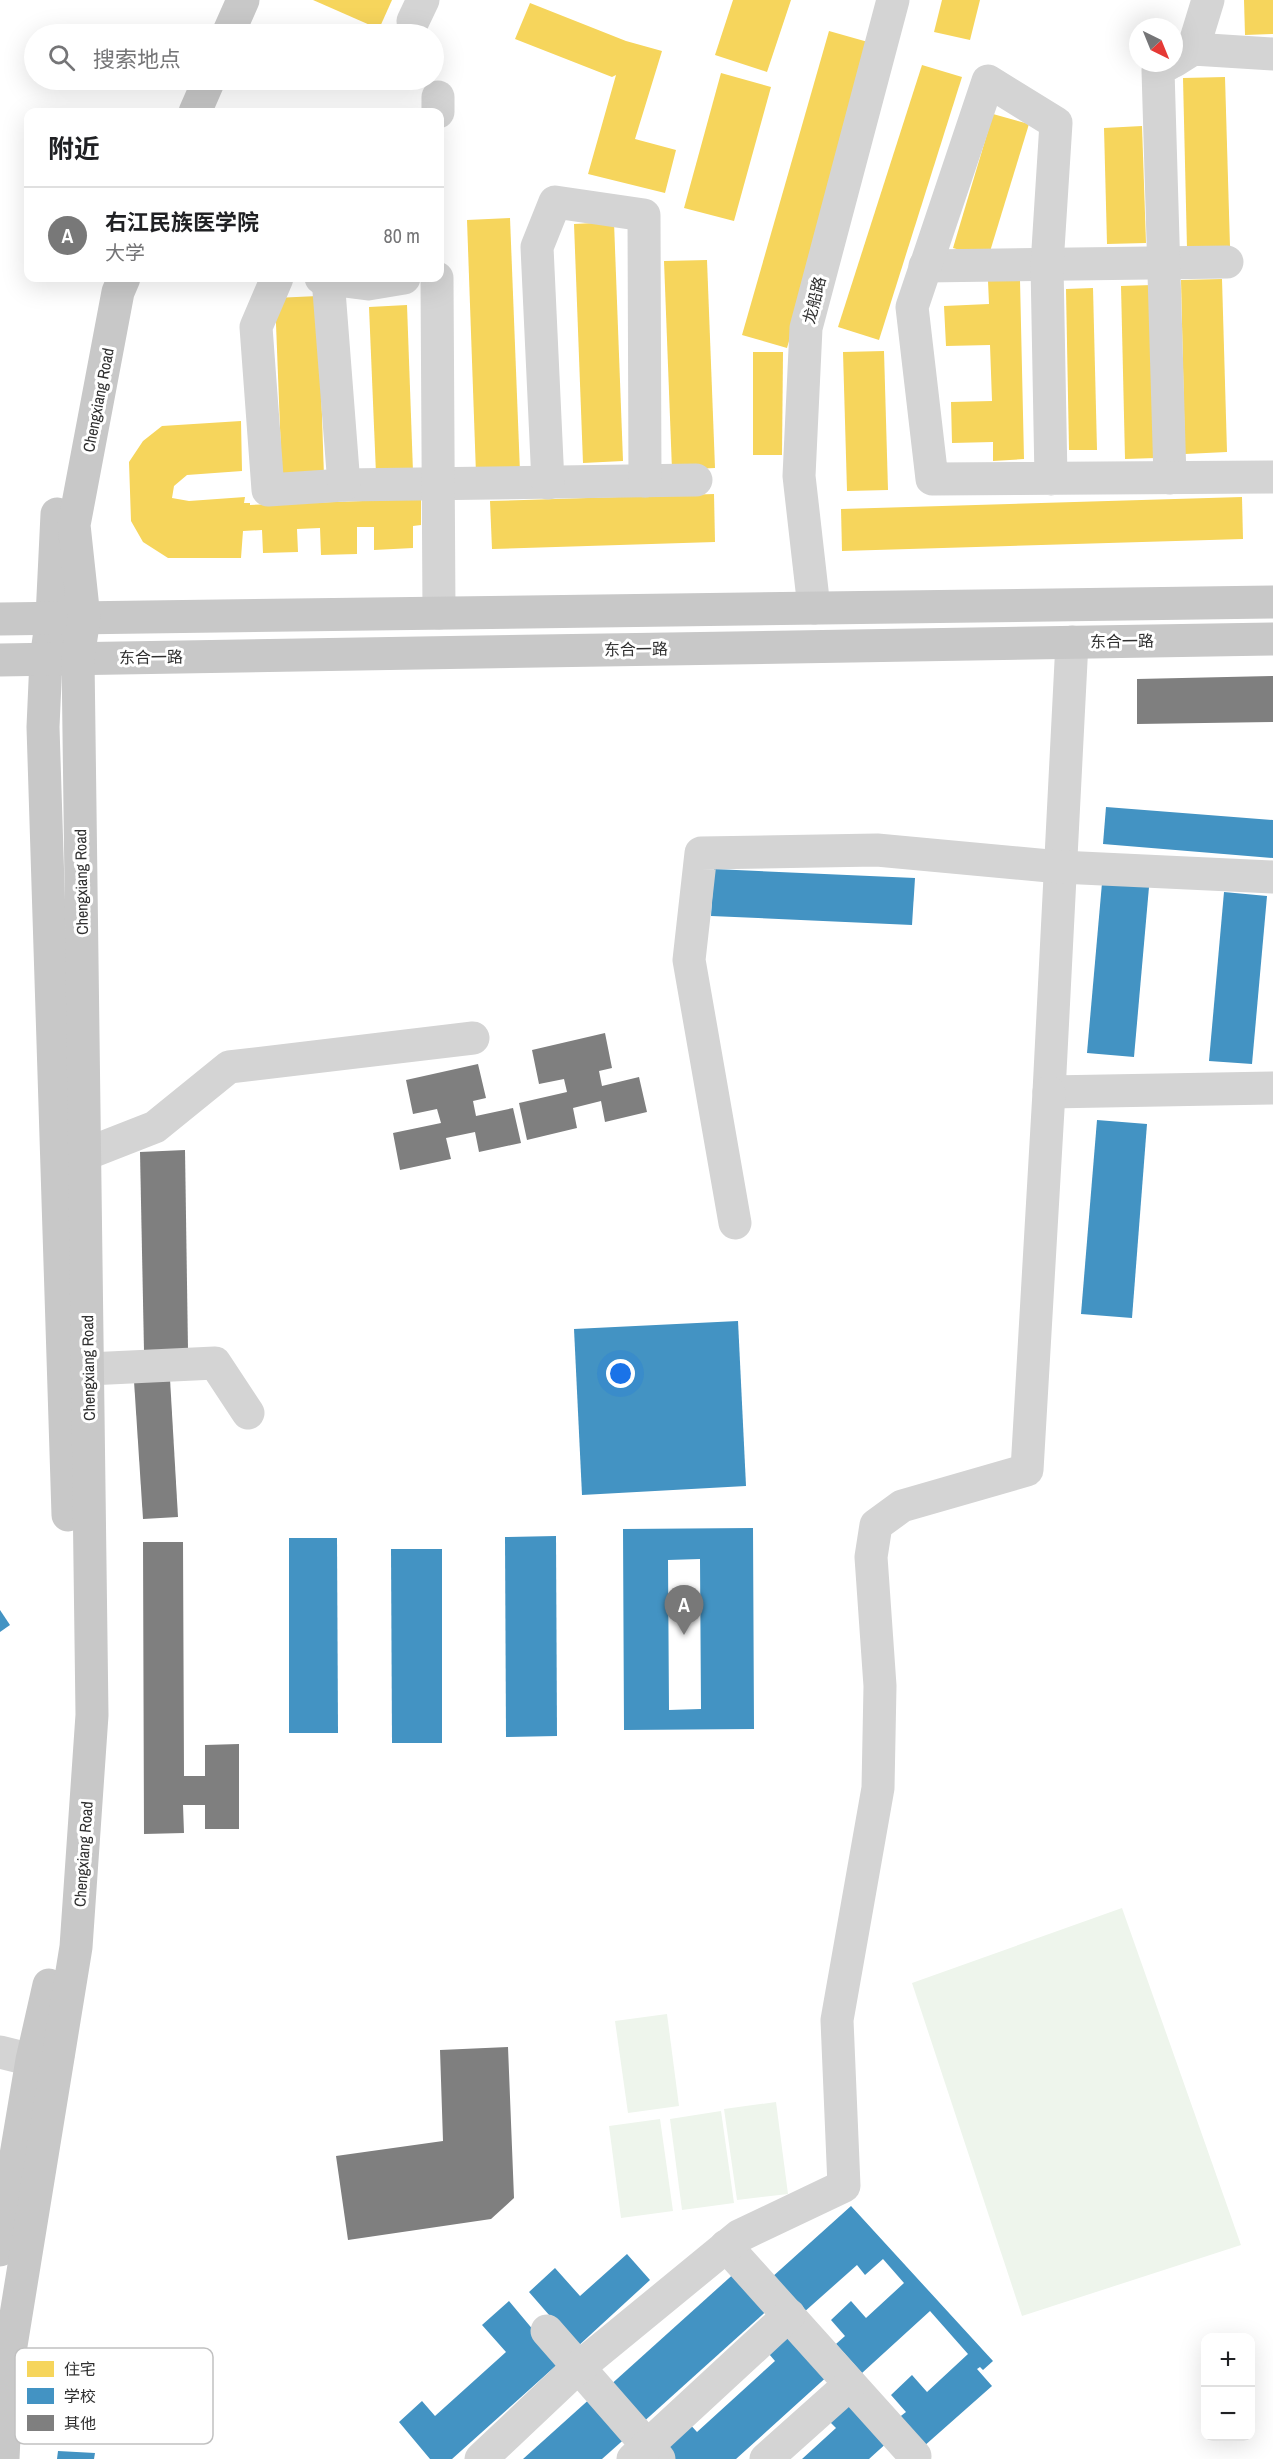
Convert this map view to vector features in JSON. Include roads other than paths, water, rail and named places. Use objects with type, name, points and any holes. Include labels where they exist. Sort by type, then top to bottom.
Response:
[{"type":"main road","points":[[212,24],[223,0]]},
{"type":"main road","points":[[232,24],[243,0]]},
{"type":"main road","points":[[177,108],[185,90]]},
{"type":"main road","points":[[197,108],[205,90]]},
{"type":"main road","name":"Chengxiang Road","points":[[3,2459],[6,2370],[58,1944],[74,1715],[43,727],[46,659],[52,617],[56,524],[102,282]]},
{"type":"main road","name":"Chengxiang Road","points":[[0,2250],[45,2057],[76,1947],[92,1715],[78,658],[84,618],[74,525],[118,291],[122,282]]},
{"type":"main road","points":[[0,619],[1273,602]]},
{"type":"main road","name":"东合一路","points":[[0,660],[1273,639]]},
{"type":"street","name":"龙船路","points":[[814,609],[800,476],[806,328],[893,0]]},
{"type":"street","points":[[1183,50],[1208,0]]},
{"type":"street","points":[[1183,58],[1273,54]]},
{"type":"street","points":[[1158,72],[1170,478]]},
{"type":"street","points":[[1051,479],[1047,265],[1056,123],[987,81],[912,307],[932,479],[1051,479],[1273,477]]},
{"type":"street","points":[[548,483],[537,247],[555,202],[644,215],[645,482]]},
{"type":"street","points":[[925,266],[1227,262]]},
{"type":"street","points":[[276,282],[256,327],[268,490],[344,485],[696,480]]},
{"type":"street","points":[[326,282],[344,485]]},
{"type":"street","points":[[354,282],[368,284],[380,282]]},
{"type":"street","points":[[437,282],[439,613]]},
{"type":"street","points":[[481,2459],[579,2367],[738,2236],[844,2186],[837,2020],[878,1788],[880,1686],[870,1557],[876,1525],[902,1506],[1027,1470],[1072,642]]},
{"type":"street","points":[[735,1223],[689,960],[701,853],[877,850],[1060,867],[1273,877]]},
{"type":"street","points":[[86,1154],[155,1127],[229,1067],[473,1038]]},
{"type":"street","points":[[1049,1092],[1273,1088]]},
{"type":"street","points":[[88,1370],[214,1363],[248,1413]]},
{"type":"street","points":[[0,2052],[45,2057]]},
{"type":"street","points":[[726,2246],[915,2456]]},
{"type":"street","points":[[547,2331],[579,2367],[646,2454],[789,2315]]},
{"type":"street","points":[[766,2459],[850,2384]]},
{"type":"place","name":"右江民族医学院","points":[[684,1635]]}]
